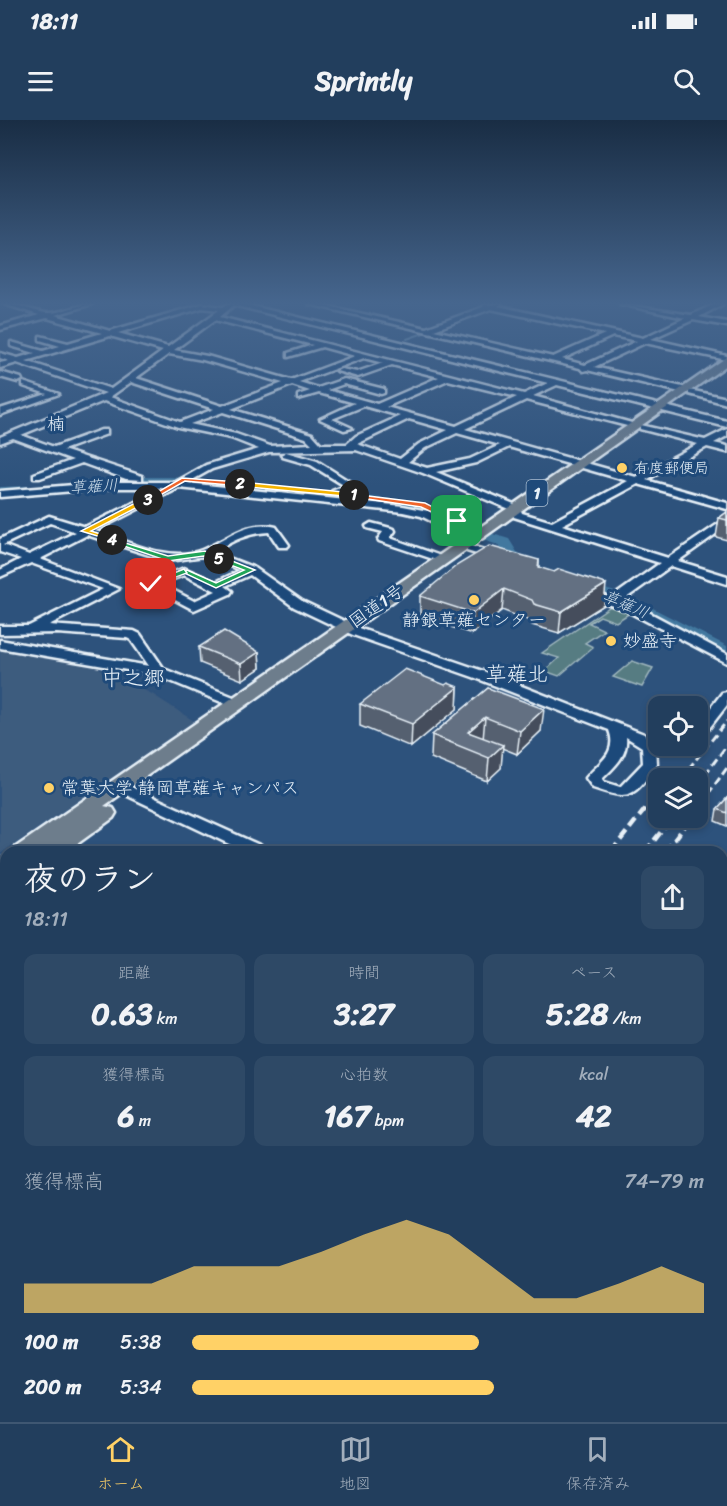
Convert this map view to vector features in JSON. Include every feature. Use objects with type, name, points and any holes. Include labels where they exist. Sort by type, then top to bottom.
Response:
[{"type":"highway","name":"国道1号","points":[[33,846],[236,703],[352,629],[476,539],[664,409],[720,365]]},
{"type":"highway","name":"国道1号","points":[[688,391],[727,367]]},
{"type":"highway","name":"国道1号","points":[[58,846],[133,793],[443,559],[516,511]]},
{"type":"street","points":[[30,365],[112,392]]},
{"type":"street","points":[[0,440],[104,398],[149,365]]},
{"type":"street","points":[[231,365],[727,506]]},
{"type":"street","points":[[181,425],[338,365]]},
{"type":"street","points":[[330,368],[358,375],[386,365]]},
{"type":"street","points":[[399,365],[727,448]]},
{"type":"street","points":[[413,381],[452,365]]},
{"type":"street","points":[[486,365],[727,424]]},
{"type":"street","points":[[497,375],[519,365]]},
{"type":"street","points":[[573,365],[727,401]]},
{"type":"street","points":[[575,373],[592,365]]},
{"type":"street","points":[[378,407],[458,372]]},
{"type":"street","points":[[0,374],[55,394]]},
{"type":"street","points":[[65,376],[53,401],[77,410]]},
{"type":"street","points":[[402,462],[422,446],[565,377]]},
{"type":"street","points":[[129,380],[309,436],[319,447]]},
{"type":"street","points":[[476,384],[486,380]]},
{"type":"street","points":[[301,397],[344,381],[381,391]]},
{"type":"street","points":[[341,396],[366,387]]},
{"type":"street","points":[[0,412],[55,394]]},
{"type":"street","points":[[714,398],[727,395]]},
{"type":"street","points":[[104,398],[181,425],[233,436],[314,463],[353,487],[336,493]]},
{"type":"street","points":[[346,428],[324,419],[363,403]]},
{"type":"street","points":[[350,446],[358,438],[408,416]]},
{"type":"street","points":[[0,429],[129,477]]},
{"type":"street","points":[[54,450],[104,432]]},
{"type":"street","points":[[553,526],[727,432]]},
{"type":"street","points":[[426,471],[473,461],[509,444]]},
{"type":"street","points":[[0,574],[218,464],[273,450],[350,446],[426,471],[553,526],[727,580]]},
{"type":"street","points":[[37,476],[82,460]]},
{"type":"street","points":[[54,481],[95,465]]},
{"type":"street","points":[[0,488],[129,477],[299,493],[414,511],[476,539]]},
{"type":"street","points":[[0,494],[182,481]]},
{"type":"street","points":[[299,493],[336,493],[423,505],[517,563]]},
{"type":"street","points":[[414,511],[383,539],[443,559]]},
{"type":"street","points":[[0,543],[49,519],[168,558],[205,553],[240,532],[256,528],[272,529],[284,545]]},
{"type":"street","points":[[619,598],[727,521]]},
{"type":"street","points":[[371,526],[390,531]]},
{"type":"street","points":[[0,548],[113,589],[31,629]]},
{"type":"street","points":[[205,553],[251,570],[298,604],[352,629],[478,674],[648,742]]},
{"type":"street","points":[[216,586],[226,591],[194,606],[151,584],[184,571],[216,586],[251,570]]},
{"type":"street","points":[[575,589],[619,598],[727,658]]},
{"type":"street","points":[[0,630],[31,629],[129,634],[136,637],[159,672]]},
{"type":"street","points":[[0,644],[159,672],[236,703]]},
{"type":"street","points":[[708,720],[727,696]]},
{"type":"street","points":[[616,729],[622,740],[621,749],[594,778],[598,785],[620,792],[628,789],[650,764],[652,756]]},
{"type":"street","points":[[133,793],[247,846]]},
{"type":"shaded area","name":"常葉大学 静岡草薙キャンパス","points":[[0,646],[92,662],[102,670],[152,694],[194,721],[12,846],[0,846]]},
{"type":"green space","points":[[615,603],[633,611],[616,622],[600,616],[589,623],[604,630],[585,643],[593,647],[559,676],[545,671],[559,658],[542,653]]},
{"type":"green space","points":[[632,661],[653,668],[642,687],[613,677]]},
{"type":"building","points":[[727,512],[727,520],[719,518]]},
{"type":"building","points":[[489,546],[539,560],[538,567],[554,572],[559,569],[606,584],[561,612],[534,604],[532,600],[504,589],[473,613],[420,596],[456,566]]},
{"type":"building","points":[[224,631],[259,652],[241,664],[199,647]]},
{"type":"building","points":[[405,669],[445,685],[448,683],[458,687],[412,724],[360,704]]},
{"type":"building","points":[[488,688],[544,709],[520,731],[485,717],[468,732],[503,745],[489,758],[432,735]]},
{"type":"building","points":[[727,798],[727,813],[717,809]]},
{"type":"waterway","name":"草薙川","points":[[91,485],[127,481],[171,481],[392,503],[425,510],[468,531],[504,542],[511,555],[533,566]]},
{"type":"waterway","name":"草薙川","points":[[0,491],[33,490]]},
{"type":"waterway","name":"草薙川","points":[[578,586],[623,600],[727,653]]},
{"type":"railway","points":[[689,768],[727,721]]},
{"type":"railway","points":[[708,771],[727,745]]},
{"type":"railway","points":[[708,794],[727,768]]},
{"type":"railway","points":[[616,846],[648,806]]},
{"type":"railway","points":[[650,846],[664,828]]},
{"type":"railway","points":[[670,846],[683,828]]},
{"type":"place","name":"有度郵便局","points":[[622,468]]},
{"type":"place","name":"静銀草薙センター","points":[[474,600]]},
{"type":"place","name":"妙盛寺","points":[[611,641]]},
{"type":"place","name":"常葉大学 静岡草薙キャンパス","points":[[49,788]]},
{"type":"district","name":"楠","points":[[56,424]]},
{"type":"district","name":"草薙北","points":[[517,674]]},
{"type":"district","name":"中之郷","points":[[133,678]]},
{"type":"route","points":[[151,584],[184,571],[216,586],[251,570],[205,553],[168,558],[85,531],[178,485],[184,479],[380,498],[423,505],[449,515],[457,521]]}]
